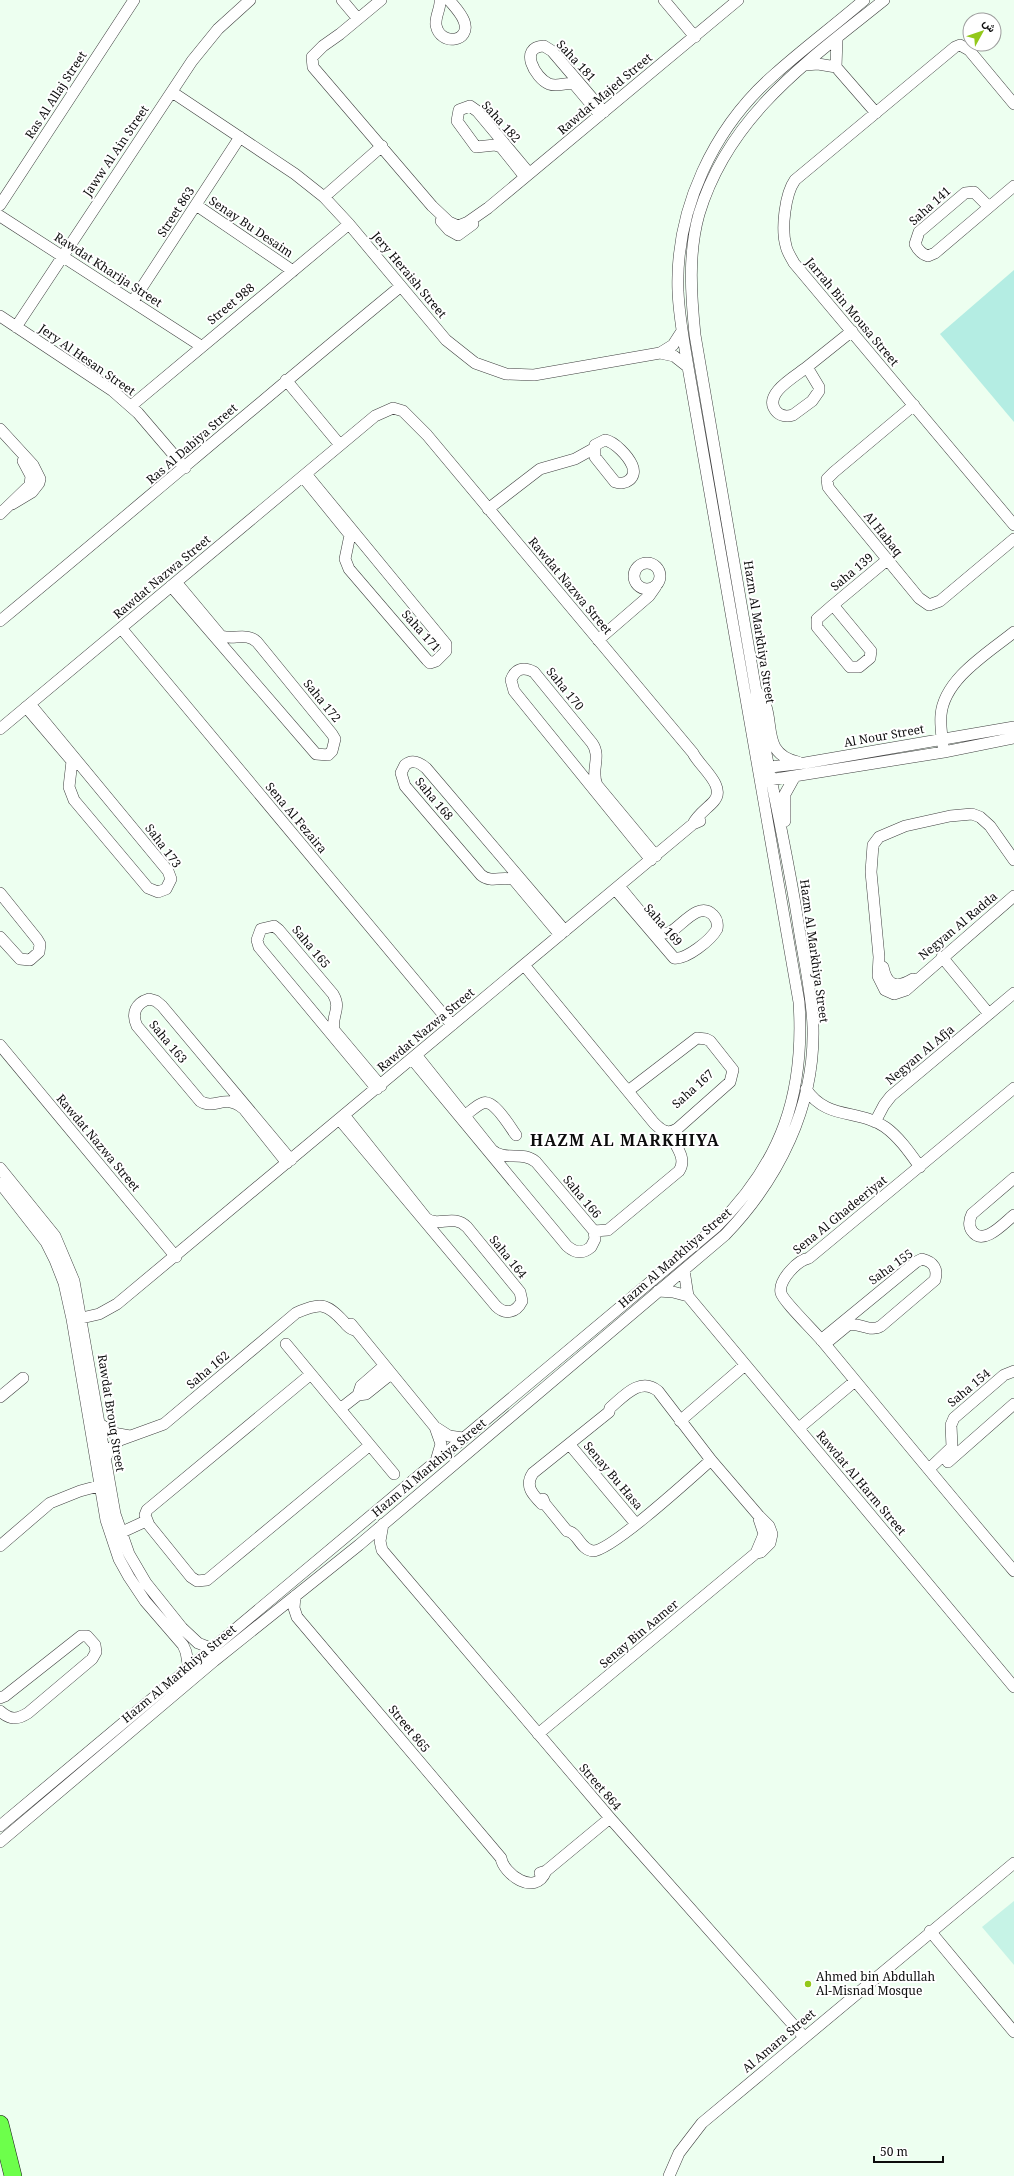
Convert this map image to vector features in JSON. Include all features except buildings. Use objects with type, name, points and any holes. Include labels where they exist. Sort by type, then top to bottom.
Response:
[{"type":"highway","points":[[0,2124],[13,2176]]},
{"type":"street","name":"Ras Al Allaj Street","points":[[0,205],[134,0]]},
{"type":"street","name":"Jaww Al Ain Street","points":[[16,327],[204,45],[218,29],[250,0]]},
{"type":"street","points":[[342,0],[358,19]]},
{"type":"street","name":"Rawdat Majed Street","points":[[381,0],[340,34],[323,53],[319,63],[323,73],[339,92],[339,96],[432,206],[450,222],[458,226],[468,222],[488,208],[738,0]]},
{"type":"street","points":[[438,12],[452,4],[464,21],[464,32],[456,40],[450,40],[444,37],[437,29],[438,12],[440,0]]},
{"type":"street","points":[[664,0],[695,37]]},
{"type":"street","name":"Hazm Al Markhiya Street","points":[[0,1826],[716,1227],[736,1207],[758,1177],[777,1143],[786,1123],[795,1088],[800,1059],[801,1029],[799,1002],[764,768],[688,367],[682,331],[678,291],[684,231],[692,197],[717,143],[741,110],[774,74],[864,0]]},
{"type":"street","name":"Hazm Al Markhiya Street","points":[[764,768],[756,691],[695,335],[691,295],[692,258],[699,215],[715,176],[729,147],[751,117],[783,84],[884,0]]},
{"type":"street","points":[[837,38],[836,66],[876,113]]},
{"type":"street","name":"Jarrah Bin Mousa Street","points":[[1014,104],[969,50],[960,45],[951,50],[800,175],[790,187],[787,201],[784,237],[788,253],[1014,525]]},
{"type":"street","name":"Saha 181","points":[[544,46],[552,51],[602,114],[574,84],[552,85],[544,80],[531,65],[530,56],[535,48],[544,46]]},
{"type":"street","points":[[805,65],[818,64],[836,66]]},
{"type":"street","points":[[564,84],[566,67]]},
{"type":"street","name":"Jery Heraish Street","points":[[172,92],[295,174],[324,197],[349,224],[446,340],[475,364],[493,371],[517,376],[534,375],[660,353],[674,356],[688,367]]},
{"type":"street","name":"Saha 182","points":[[466,106],[474,108],[493,130],[527,175],[498,145],[480,148],[474,145],[456,121],[457,113],[466,106]]},
{"type":"street","points":[[491,146],[493,130]]},
{"type":"street","name":"Street 863","points":[[133,301],[240,138]]},
{"type":"street","points":[[324,197],[382,146]]},
{"type":"street","name":"Saha 141","points":[[989,206],[974,192],[965,193],[919,232],[915,244],[922,254],[928,256],[935,253],[1014,186]]},
{"type":"street","name":"Senay Bu Desaim","points":[[196,205],[293,271]]},
{"type":"street","name":"Rawdat Kharija Street","points":[[0,216],[201,346]]},
{"type":"street","name":"Street 988","points":[[131,406],[349,224]]},
{"type":"street","name":"Ras Al Dabiya Street","points":[[0,622],[185,468],[286,380],[401,286]]},
{"type":"street","name":"Jery Al Hesan Street","points":[[0,316],[113,391],[131,406],[185,468]]},
{"type":"street","name":"Jery Heraish Street","points":[[660,353],[673,344],[682,331]]},
{"type":"street","points":[[807,367],[819,386],[816,396],[793,416],[788,417],[779,414],[773,406],[776,392],[807,367],[852,331]]},
{"type":"street","points":[[286,380],[340,445]]},
{"type":"street","name":"Al Habaq","points":[[914,406],[834,472],[827,479],[828,487],[919,598],[924,602],[933,605],[940,601],[1014,539]]},
{"type":"street","name":"Rawdat Nazwa Street","points":[[0,729],[305,476],[375,416],[389,409],[400,410],[427,435],[693,753],[718,779],[725,792],[725,797],[720,804],[702,820],[693,824],[654,858],[617,887],[176,1257],[111,1309],[77,1320]]},
{"type":"street","points":[[0,429],[19,451],[32,481],[30,486],[0,514]]},
{"type":"street","points":[[488,509],[540,469],[568,461],[593,449],[601,440],[612,442],[633,466],[633,476],[625,483],[615,482],[598,463],[593,449]]},
{"type":"street","points":[[568,461],[598,463]]},
{"type":"street","name":"Saha 171","points":[[305,476],[446,644],[446,651],[436,661],[430,663],[427,660],[349,569],[345,559],[350,540],[348,531],[305,476]]},
{"type":"street","points":[[347,550],[354,546],[366,547]]},
{"type":"street","name":"Saha 139","points":[[833,605],[871,651],[870,658],[859,667],[850,667],[817,627],[817,619],[833,605],[887,560]]},
{"type":"street","points":[[596,637],[649,596],[661,578],[660,572],[654,564],[644,563],[636,568],[634,573],[636,583],[644,589]]},
{"type":"street","name":"Saha 172","points":[[173,584],[219,634],[225,637],[250,637],[257,642],[332,734],[335,739],[332,751],[328,755],[316,754],[232,657],[173,584]]},
{"type":"street","points":[[596,637],[638,599],[644,589],[656,586]]},
{"type":"street","name":"Sena Al Fezaira","points":[[121,628],[452,1025]]},
{"type":"street","points":[[944,752],[941,715],[948,692],[963,674],[1014,632]]},
{"type":"street","points":[[232,657],[231,644],[236,637]]},
{"type":"street","name":"Saha 170","points":[[528,669],[538,677],[595,747],[597,757],[594,776],[597,784],[654,858],[575,766],[514,691],[511,680],[517,670],[528,669]]},
{"type":"street","points":[[756,691],[764,700],[777,753],[786,759],[805,763]]},
{"type":"street","name":"Saha 173","points":[[28,705],[90,775],[168,871],[171,879],[166,889],[158,892],[148,888],[74,800],[69,790],[72,761],[28,705]]},
{"type":"street","name":"Al Nour Street","points":[[764,768],[805,763],[1014,727]]},
{"type":"street","name":"Al Nour Street","points":[[766,781],[944,752],[1014,738]]},
{"type":"street","name":"Saha 168","points":[[414,762],[426,768],[504,860],[563,933],[512,879],[491,880],[481,875],[405,786],[401,773],[405,764],[414,762]]},
{"type":"street","points":[[575,766],[584,767],[596,762]]},
{"type":"street","points":[[69,783],[79,775],[90,775]]},
{"type":"street","points":[[786,854],[784,803],[787,788],[795,776]]},
{"type":"street","name":"Hazm Al Markhiya Street","points":[[0,1842],[214,1661],[359,1545],[725,1235],[746,1214],[767,1186],[799,1118],[812,1058],[813,1027],[810,997],[786,854],[766,781]]},
{"type":"street","name":"Negyan Al Radda","points":[[1014,860],[991,829],[974,819],[949,818],[905,826],[882,834],[876,839],[872,850],[872,872],[879,957],[885,978],[891,983],[904,984],[919,976],[1014,896]]},
{"type":"street","points":[[499,879],[504,870],[504,860]]},
{"type":"street","name":"Saha 169","points":[[617,887],[654,929],[661,934],[673,931],[700,911],[711,913],[718,923],[715,932],[684,958],[674,958],[664,948],[617,887]]},
{"type":"street","points":[[0,893],[38,939],[40,944],[39,952],[30,960],[20,959],[0,937]]},
{"type":"street","name":"Saha 165","points":[[274,926],[280,930],[333,994],[336,1000],[337,1011],[334,1025],[337,1034],[379,1087],[318,1018],[259,947],[257,940],[261,929],[274,926]]},
{"type":"street","points":[[664,948],[673,931]]},
{"type":"street","points":[[942,957],[990,1014]]},
{"type":"street","name":"Saha 167","points":[[526,964],[633,1093],[658,1127],[669,1132],[682,1158],[683,1165],[679,1171],[608,1230],[594,1231]]},
{"type":"street","name":"Negyan Al Afja","points":[[875,1122],[884,1104],[891,1096],[1014,993]]},
{"type":"street","name":"Saha 163","points":[[149,999],[156,1001],[289,1161],[244,1109],[232,1101],[208,1105],[196,1097],[137,1026],[134,1019],[137,1006],[149,999]]},
{"type":"street","points":[[318,1018],[328,1017],[337,1011]]},
{"type":"street","name":"Saha 167","points":[[633,1093],[697,1038],[706,1039],[714,1045],[733,1070],[732,1080],[677,1129],[669,1132]]},
{"type":"street","name":"Saha 167","points":[[698,1044],[710,1049],[722,1063],[726,1071],[725,1079],[722,1083],[680,1119],[672,1122],[664,1122],[656,1117],[633,1093],[689,1048],[698,1044]]},
{"type":"street","name":"Rawdat Nazwa Street","points":[[0,1045],[176,1257]]},
{"type":"street","name":"Saha 166","points":[[414,1058],[496,1154],[503,1156],[526,1156],[536,1162],[594,1231],[595,1240],[591,1247],[584,1252],[572,1250],[506,1172],[414,1058]]},
{"type":"street","points":[[220,1102],[226,1094],[226,1084]]},
{"type":"street","name":"Sena Al Ghadeeriyat","points":[[1011,1562],[931,1471],[795,1309],[787,1302],[781,1292],[782,1280],[791,1271],[809,1258],[1014,1088]]},
{"type":"street","points":[[806,1089],[815,1101],[825,1107],[875,1122],[894,1135],[920,1166]]},
{"type":"street","points":[[464,1116],[483,1103],[489,1103],[494,1106],[516,1135]]},
{"type":"street","points":[[799,1118],[813,1109],[825,1107]]},
{"type":"street","name":"Saha 164","points":[[341,1117],[426,1218],[432,1221],[458,1220],[467,1227],[520,1292],[522,1296],[520,1305],[510,1312],[500,1311],[341,1117]]},
{"type":"street","points":[[506,1172],[511,1156]]},
{"type":"street","name":"Rawdat Brouq Street","points":[[0,1168],[54,1236],[74,1281],[77,1320],[105,1488]]},
{"type":"street","points":[[1014,1178],[972,1214],[969,1220],[970,1228],[974,1234],[981,1237],[987,1236],[1014,1215]]},
{"type":"street","name":"Rawdat Brouq Street","points":[[0,1183],[38,1230],[55,1260],[77,1320],[100,1424],[105,1459],[106,1520],[119,1559],[145,1601],[183,1645],[186,1652],[189,1669]]},
{"type":"street","points":[[437,1236],[439,1226],[445,1220]]},
{"type":"street","name":"Saha 155","points":[[922,1259],[928,1260],[936,1269],[935,1280],[881,1326],[870,1329],[862,1326],[848,1325],[823,1342],[859,1307],[916,1262],[922,1259]]},
{"type":"street","points":[[658,1291],[673,1292],[688,1296],[684,1270]]},
{"type":"street","name":"Rawdat Al Harm Street","points":[[688,1296],[1013,1684]]},
{"type":"street","name":"Saha 162","points":[[105,1459],[114,1444],[130,1436],[164,1424],[296,1313],[299,1308],[307,1303],[317,1301],[326,1302],[339,1310],[435,1428],[441,1444],[436,1461]]},
{"type":"street","points":[[859,1307],[862,1326]]},
{"type":"street","points":[[286,1344],[394,1474]]},
{"type":"street","points":[[680,1421],[745,1364]]},
{"type":"street","points":[[340,1409],[358,1396],[366,1394],[387,1370]]},
{"type":"street","name":"Saha 154","points":[[931,1471],[951,1450],[953,1445],[951,1424],[957,1415],[1004,1375],[1014,1371]]},
{"type":"street","points":[[311,1374],[147,1510],[146,1518],[191,1577],[198,1581],[204,1581],[370,1445]]},
{"type":"street","points":[[0,1397],[23,1378]]},
{"type":"street","points":[[798,1428],[855,1381]]},
{"type":"street","name":"Senay Bin Aamer","points":[[538,1734],[756,1553],[764,1534],[759,1516],[668,1407],[658,1391],[645,1385],[632,1390],[570,1445],[554,1457],[537,1480],[537,1490],[545,1504],[567,1531],[567,1535],[588,1557],[594,1558],[600,1556],[617,1542],[617,1539],[711,1460]]},
{"type":"street","points":[[931,1471],[972,1441],[1014,1404]]},
{"type":"street","points":[[100,1424],[113,1433],[130,1436]]},
{"type":"street","name":"Saha 162","points":[[435,1428],[449,1436],[463,1438]]},
{"type":"street","points":[[952,1435],[962,1440],[972,1441]]},
{"type":"street","name":"Senay Bu Hasa","points":[[570,1445],[636,1524]]},
{"type":"street","points":[[0,1546],[50,1503],[69,1494],[105,1488],[115,1530],[146,1518]]},
{"type":"street","points":[[359,1545],[382,1550],[380,1540],[383,1524]]},
{"type":"street","points":[[119,1529],[137,1570],[156,1596],[190,1638],[213,1649]]},
{"type":"street","name":"Street 864","points":[[382,1550],[610,1818],[804,2037]]},
{"type":"street","points":[[295,1596],[294,1608],[297,1617]]},
{"type":"street","points":[[275,1612],[284,1612],[297,1617]]},
{"type":"street","name":"Street 865","points":[[297,1617],[501,1858],[523,1876],[532,1877],[546,1871],[610,1818]]},
{"type":"street","points":[[81,1636],[87,1636],[92,1640],[96,1652],[92,1659],[21,1718],[14,1719],[3,1714],[2,1697],[74,1640],[81,1636]]},
{"type":"street","name":"Al Amara Street","points":[[669,2176],[679,2153],[702,2123],[930,1931],[1014,1863]]},
{"type":"street","points":[[930,1931],[1014,2032]]},
{"type":"shaded area","points":[[1014,270],[1014,422],[940,334]]},
{"type":"shaded area","points":[[1014,1901],[1014,1965],[982,1927]]},
{"type":"place","name":"Ahmed bin Abdullah Al-Misnad Mosque","points":[[808,1984]]},
{"type":"district","name":"HAZM AL MARKHIYA","points":[[625,1140]]}]
